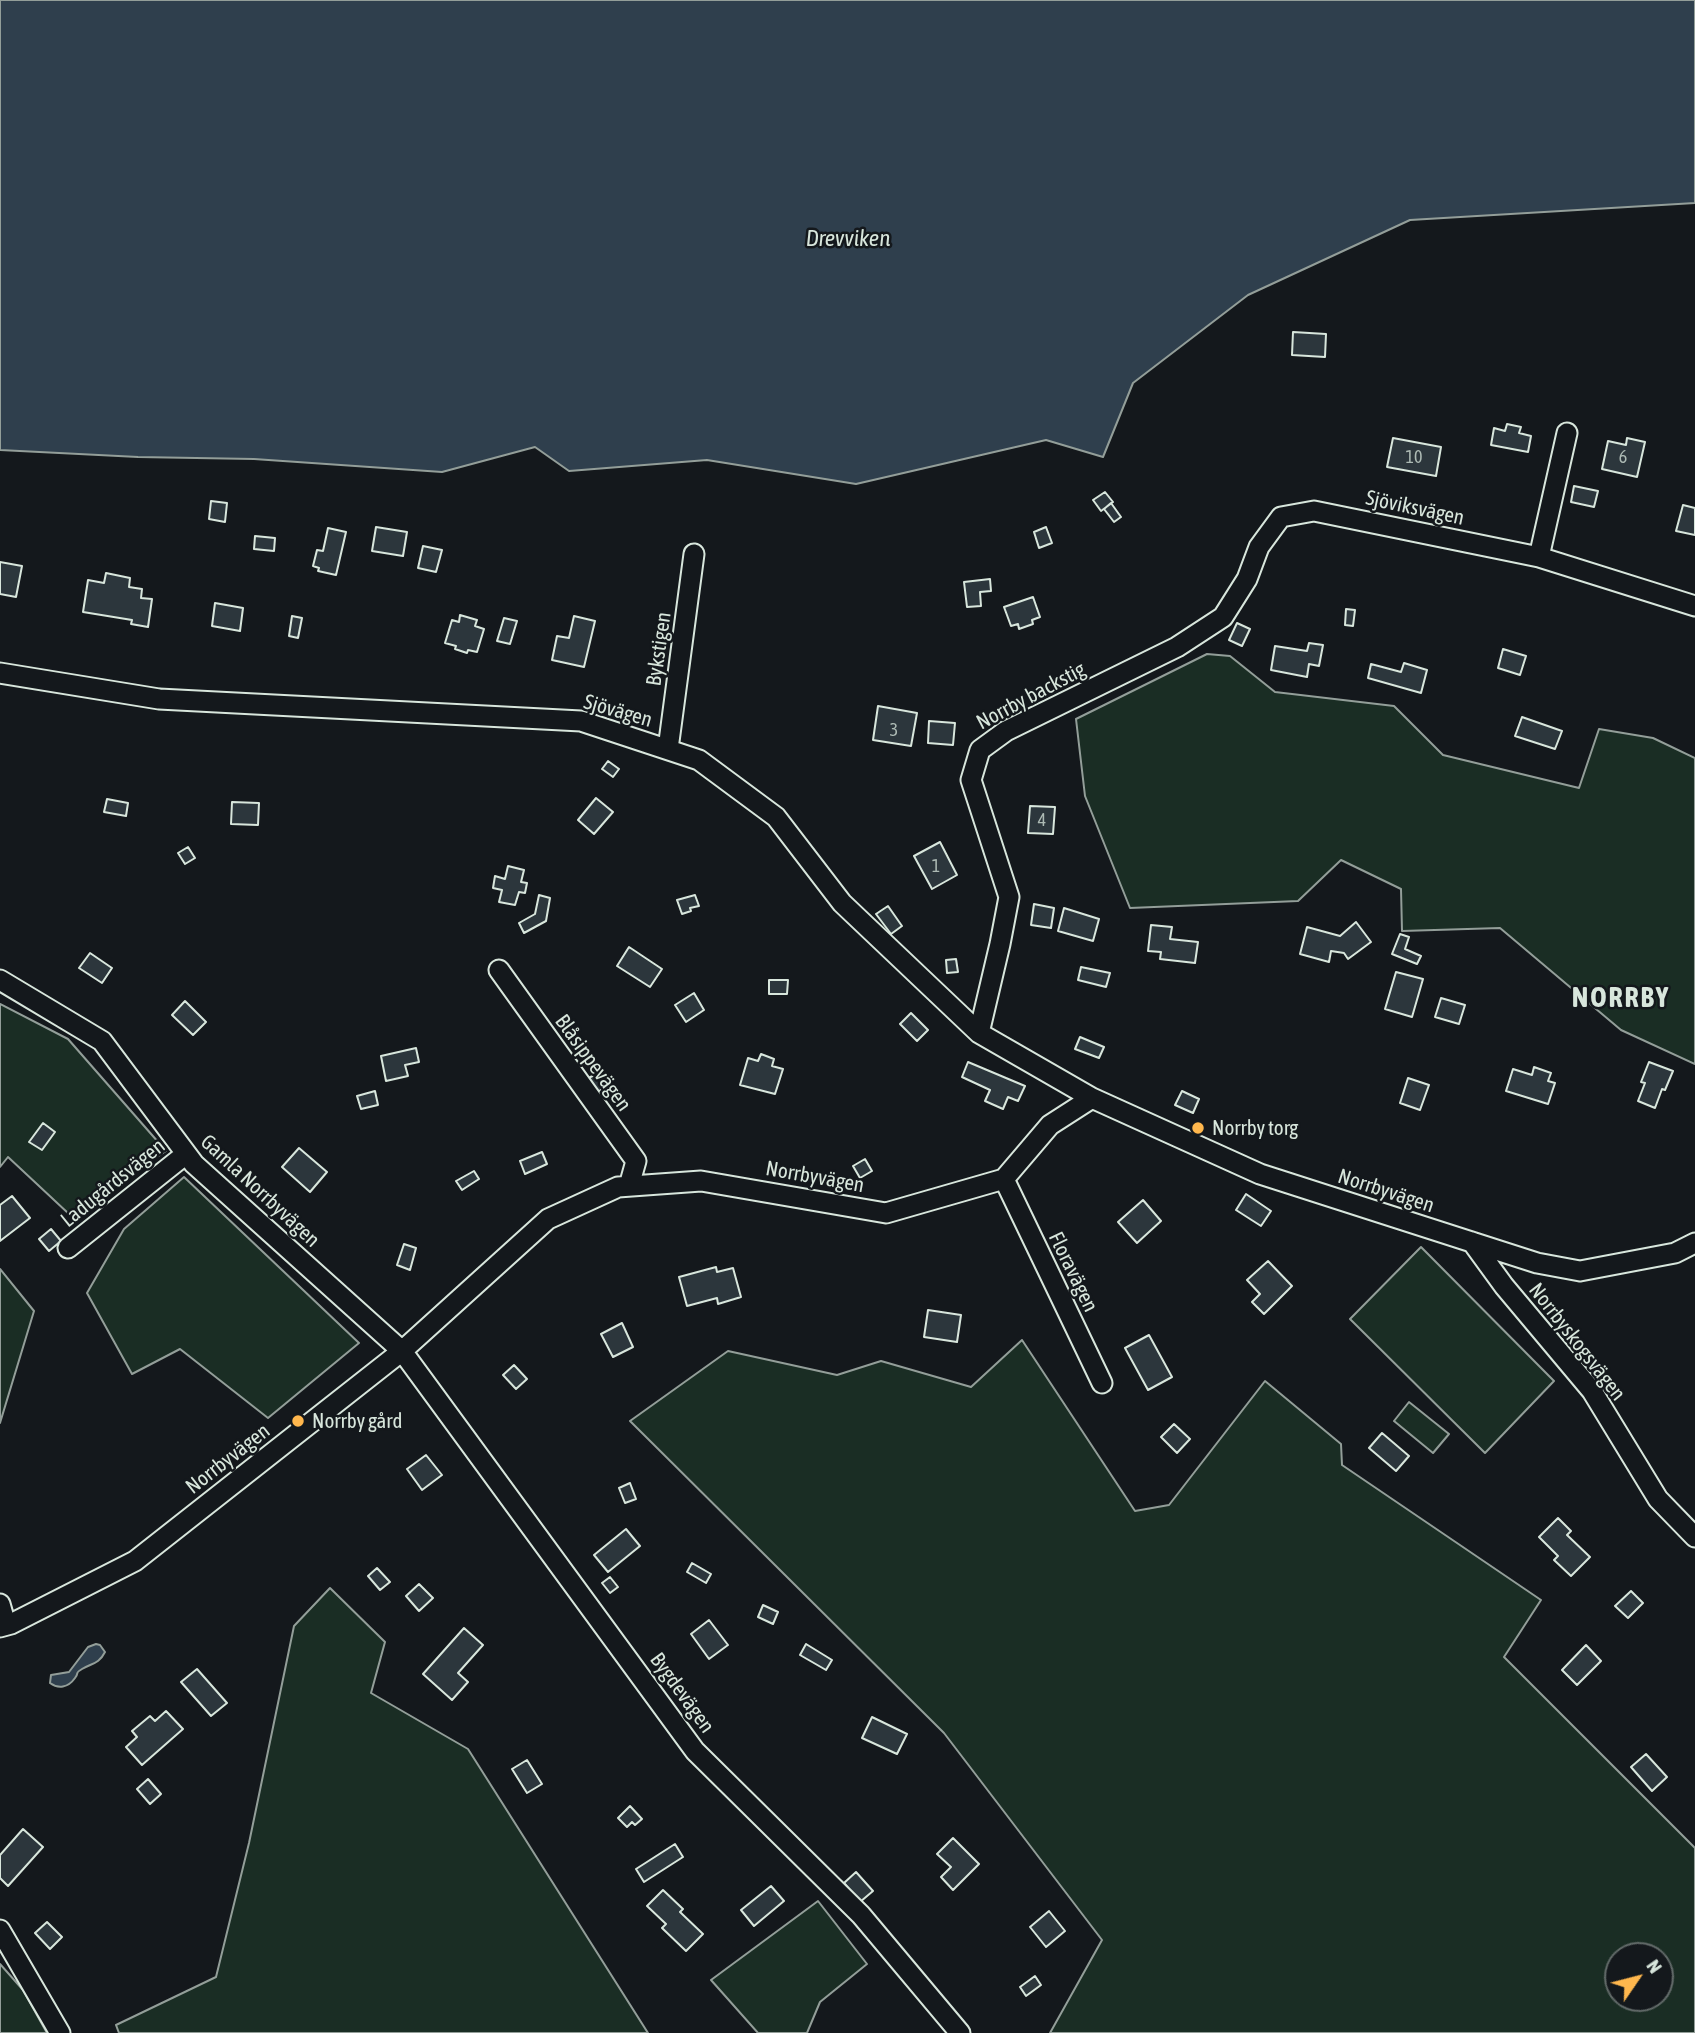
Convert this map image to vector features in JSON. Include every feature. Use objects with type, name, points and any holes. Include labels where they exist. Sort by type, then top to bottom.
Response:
[{"type":"street","points":[[1539,557],[1567,433]]},
{"type":"street","name":"Sjöviksvägen","points":[[1282,517],[1314,510],[1539,557],[1695,606]]},
{"type":"street","name":"Norrby backstig","points":[[979,1034],[1009,897],[971,780],[980,750],[1006,731],[1177,646],[1223,617],[1247,579],[1259,547],[1282,517]]},
{"type":"street","name":"Bykstigen","points":[[668,750],[694,554]]},
{"type":"street","name":"Sjövägen","points":[[0,673],[159,699],[581,721],[699,760],[776,817],[842,903],[979,1034],[1092,1098]]},
{"type":"street","name":"Blåsippevägen","points":[[499,970],[636,1161],[629,1186]]},
{"type":"street","name":"Gamla Norrbyvägen","points":[[0,980],[102,1041],[194,1164],[402,1351]]},
{"type":"street","points":[[1004,1180],[1050,1125],[1092,1098]]},
{"type":"street","name":"Norrbyvägen","points":[[1092,1098],[1260,1174],[1537,1263],[1580,1271],[1675,1253],[1695,1243]]},
{"type":"street","name":"Ladugårdsvägen","points":[[68,1248],[186,1154]]},
{"type":"street","name":"Norrbyvägen","points":[[3,1626],[135,1561],[402,1351],[548,1219],[618,1187],[701,1181],[886,1213],[1004,1180]]},
{"type":"street","name":"Floravägen","points":[[1004,1180],[1102,1383]]},
{"type":"street","name":"Norrbyskogsvägen","points":[[1472,1242],[1504,1286],[1592,1391],[1658,1499],[1695,1537]]},
{"type":"street","name":"Bygdevägen","points":[[402,1351],[695,1751],[861,1915],[960,2033]]},
{"type":"street","points":[[0,1604],[3,1626]]},
{"type":"street","points":[[0,1930],[60,2033]]},
{"type":"green space","points":[[1207,654],[1230,656],[1275,692],[1394,706],[1443,755],[1579,788],[1599,729],[1653,738],[1695,758],[1695,1064],[1621,1030],[1500,928],[1402,931],[1401,889],[1341,860],[1298,901],[1130,908],[1085,796],[1076,719]]},
{"type":"green space","points":[[0,1004],[68,1039],[166,1151],[69,1214],[8,1157],[0,1167]]},
{"type":"green space","points":[[184,1177],[359,1343],[268,1418],[180,1349],[132,1374],[87,1293],[124,1229]]},
{"type":"green space","points":[[1421,1247],[1554,1381],[1485,1453],[1350,1319]]},
{"type":"green space","points":[[0,1269],[34,1311],[0,1423]]},
{"type":"green space","points":[[1022,1340],[1135,1511],[1169,1505],[1265,1381],[1341,1444],[1342,1465],[1541,1600],[1504,1657],[1695,1848],[1695,2033],[1050,2033],[1102,1940],[944,1733],[630,1421],[728,1351],[837,1375],[881,1361],[971,1387]]},
{"type":"green space","points":[[1409,1402],[1449,1434],[1433,1453],[1394,1421]]},
{"type":"green space","points":[[330,1588],[385,1642],[371,1693],[468,1749],[648,2033],[119,2033],[116,2025],[216,1977],[249,1843],[294,1626]]},
{"type":"green space","points":[[818,1901],[867,1964],[820,2002],[807,2033],[758,2033],[711,1980]]},
{"type":"green space","points":[[0,1964],[23,1990],[47,2033],[0,2033]]},
{"type":"water","name":"Drevviken","points":[[0,0],[1695,0],[1695,203],[1410,220],[1248,295],[1133,383],[1103,457],[1046,440],[856,484],[707,460],[569,471],[535,447],[442,472],[254,459],[138,457],[0,450]]},
{"type":"water","points":[[96,1644],[105,1652],[98,1661],[78,1672],[66,1686],[50,1683],[51,1675],[69,1672],[88,1647]]},
{"type":"building","points":[[1293,332],[1326,334],[1325,357],[1292,355]]},
{"type":"building","points":[[1507,424],[1521,427],[1519,433],[1531,436],[1528,452],[1491,445],[1494,428],[1505,431]]},
{"type":"building","points":[[1393,438],[1441,447],[1436,476],[1387,467]]},
{"type":"building","points":[[1627,438],[1645,442],[1637,477],[1602,469],[1608,441],[1626,445]]},
{"type":"building","points":[[1574,486],[1598,491],[1594,507],[1571,502]]},
{"type":"building","points":[[1105,492],[1113,502],[1101,511],[1093,500]]},
{"type":"building","points":[[211,501],[227,503],[225,522],[209,519]]},
{"type":"building","points":[[1111,503],[1121,517],[1114,522],[1104,509]]},
{"type":"building","points":[[1683,505],[1695,508],[1695,535],[1676,531]]},
{"type":"building","points":[[376,527],[407,532],[403,556],[372,551]]},
{"type":"building","points":[[1046,527],[1052,543],[1039,548],[1034,532]]},
{"type":"building","points":[[328,528],[346,532],[336,575],[318,571],[319,568],[313,566],[317,550],[323,551]]},
{"type":"building","points":[[255,536],[275,538],[274,551],[254,549]]},
{"type":"building","points":[[423,546],[442,550],[436,572],[418,568]]},
{"type":"building","points":[[0,562],[22,566],[16,597],[0,594]]},
{"type":"building","points":[[106,573],[130,578],[129,587],[142,589],[141,598],[152,599],[148,627],[131,624],[132,620],[83,612],[88,580],[104,583]]},
{"type":"building","points":[[990,579],[991,591],[980,592],[981,606],[967,607],[964,582]]},
{"type":"building","points":[[1033,597],[1040,617],[1032,620],[1033,624],[1019,629],[1018,624],[1011,626],[1004,607]]},
{"type":"building","points":[[215,603],[243,608],[240,631],[212,626]]},
{"type":"building","points":[[1346,609],[1355,610],[1353,626],[1345,625]]},
{"type":"building","points":[[460,615],[477,620],[475,626],[484,629],[477,652],[468,650],[467,653],[445,643],[452,620],[459,622]]},
{"type":"building","points":[[292,616],[302,618],[298,638],[289,636]]},
{"type":"building","points":[[574,616],[595,621],[584,667],[552,660],[557,636],[569,638]]},
{"type":"building","points":[[504,618],[517,621],[510,644],[497,641]]},
{"type":"building","points":[[1237,623],[1250,629],[1242,646],[1229,640]]},
{"type":"building","points":[[1309,643],[1323,645],[1319,666],[1309,664],[1307,677],[1271,670],[1275,646],[1307,651]]},
{"type":"building","points":[[1503,649],[1526,656],[1520,675],[1498,668]]},
{"type":"building","points":[[1404,663],[1427,670],[1421,693],[1368,678],[1371,664],[1401,672]]},
{"type":"building","points":[[878,706],[917,713],[911,746],[873,740]]},
{"type":"building","points":[[1522,717],[1562,731],[1555,749],[1515,736]]},
{"type":"building","points":[[929,721],[955,723],[953,745],[928,743]]},
{"type":"building","points":[[608,761],[619,769],[613,777],[602,769]]},
{"type":"building","points":[[596,798],[613,812],[594,834],[578,820]]},
{"type":"building","points":[[107,799],[128,803],[126,816],[104,812]]},
{"type":"building","points":[[232,802],[259,803],[258,825],[231,824]]},
{"type":"building","points":[[1030,806],[1055,807],[1053,834],[1028,833]]},
{"type":"building","points":[[940,842],[957,875],[932,889],[914,856]]},
{"type":"building","points":[[188,847],[195,858],[185,864],[178,853]]},
{"type":"building","points":[[508,866],[524,870],[521,882],[527,883],[525,893],[519,892],[515,905],[499,902],[502,890],[493,888],[495,876],[505,879]]},
{"type":"building","points":[[539,895],[550,898],[546,921],[524,933],[519,923],[535,914]]},
{"type":"building","points":[[695,895],[699,906],[682,914],[677,900]]},
{"type":"building","points":[[1034,904],[1054,908],[1051,928],[1031,925]]},
{"type":"building","points":[[888,906],[902,926],[891,934],[876,914]]},
{"type":"building","points":[[1064,908],[1099,919],[1093,941],[1058,931]]},
{"type":"building","points":[[1356,922],[1371,942],[1348,959],[1344,953],[1331,951],[1329,962],[1300,954],[1307,927],[1340,936]]},
{"type":"building","points":[[1151,925],[1172,927],[1170,939],[1198,942],[1195,963],[1160,959],[1161,952],[1148,951]]},
{"type":"building","points":[[1400,934],[1409,937],[1405,949],[1421,956],[1417,964],[1392,954]]},
{"type":"building","points":[[629,947],[662,969],[650,987],[617,966]]},
{"type":"building","points":[[90,953],[112,968],[102,983],[79,968]]},
{"type":"building","points":[[956,959],[958,972],[947,973],[946,960]]},
{"type":"building","points":[[1081,967],[1110,973],[1106,987],[1078,980]]},
{"type":"building","points":[[1396,972],[1423,979],[1412,1017],[1385,1009]]},
{"type":"building","points":[[769,980],[788,980],[787,994],[769,994]]},
{"type":"building","points":[[694,993],[704,1010],[686,1022],[675,1005]]},
{"type":"building","points":[[1441,998],[1465,1005],[1459,1024],[1435,1017]]},
{"type":"building","points":[[185,1001],[206,1022],[193,1035],[172,1015]]},
{"type":"building","points":[[911,1013],[928,1030],[917,1041],[900,1024]]},
{"type":"building","points":[[1080,1037],[1104,1047],[1099,1058],[1075,1049]]},
{"type":"building","points":[[416,1048],[419,1062],[405,1065],[408,1076],[386,1081],[381,1056]]},
{"type":"building","points":[[761,1054],[774,1059],[772,1066],[783,1069],[775,1094],[740,1085],[748,1058],[758,1061]]},
{"type":"building","points":[[968,1062],[1025,1086],[1018,1101],[1008,1097],[1003,1109],[985,1101],[990,1090],[962,1077]]},
{"type":"building","points":[[1649,1062],[1673,1071],[1655,1108],[1638,1101],[1645,1083],[1641,1082]]},
{"type":"building","points":[[1534,1067],[1551,1073],[1548,1081],[1555,1083],[1548,1104],[1506,1091],[1513,1069],[1532,1075]]},
{"type":"building","points":[[598,1073],[607,1086],[593,1095],[583,1081]]},
{"type":"building","points":[[1408,1078],[1429,1085],[1420,1110],[1400,1103]]},
{"type":"building","points":[[375,1091],[378,1105],[361,1109],[357,1096]]},
{"type":"building","points":[[1182,1091],[1199,1099],[1193,1113],[1175,1105]]},
{"type":"building","points":[[43,1123],[55,1132],[42,1150],[29,1142]]},
{"type":"building","points":[[299,1148],[327,1172],[310,1192],[282,1167]]},
{"type":"building","points":[[542,1152],[547,1164],[525,1174],[520,1161]]},
{"type":"building","points":[[865,1159],[872,1171],[860,1178],[853,1166]]},
{"type":"building","points":[[474,1171],[479,1179],[462,1190],[456,1181]]},
{"type":"building","points":[[1246,1194],[1271,1211],[1261,1226],[1236,1210]]},
{"type":"building","points":[[12,1196],[30,1218],[0,1241],[0,1205]]},
{"type":"building","points":[[1143,1200],[1161,1221],[1137,1243],[1118,1222]]},
{"type":"building","points":[[51,1229],[61,1241],[49,1251],[39,1239]]},
{"type":"building","points":[[404,1244],[416,1248],[410,1270],[397,1265]]},
{"type":"building","points":[[1268,1261],[1292,1286],[1264,1314],[1252,1302],[1260,1294],[1247,1280]]},
{"type":"building","points":[[716,1267],[717,1272],[733,1268],[741,1297],[718,1304],[717,1298],[687,1306],[679,1277]]},
{"type":"building","points":[[928,1310],[961,1315],[957,1342],[924,1337]]},
{"type":"building","points":[[622,1323],[633,1347],[613,1357],[601,1334]]},
{"type":"building","points":[[1149,1335],[1172,1377],[1148,1390],[1125,1348]]},
{"type":"building","points":[[514,1365],[527,1379],[516,1389],[503,1375]]},
{"type":"building","points":[[1174,1424],[1190,1439],[1177,1453],[1161,1437]]},
{"type":"building","points":[[1382,1433],[1409,1456],[1396,1471],[1369,1448]]},
{"type":"building","points":[[426,1455],[442,1475],[422,1490],[407,1469]]},
{"type":"building","points":[[630,1483],[636,1499],[625,1503],[619,1488]]},
{"type":"building","points":[[1558,1518],[1571,1531],[1567,1535],[1590,1557],[1571,1576],[1554,1560],[1558,1556],[1539,1537]]},
{"type":"building","points":[[626,1529],[640,1546],[608,1572],[594,1555]]},
{"type":"building","points":[[692,1563],[711,1574],[706,1583],[687,1572]]},
{"type":"building","points":[[377,1568],[390,1582],[380,1590],[368,1576]]},
{"type":"building","points":[[610,1577],[618,1587],[610,1593],[602,1583]]},
{"type":"building","points":[[419,1584],[433,1598],[419,1611],[406,1596]]},
{"type":"building","points":[[1631,1591],[1643,1603],[1628,1618],[1615,1606]]},
{"type":"building","points":[[763,1605],[778,1612],[773,1624],[758,1617]]},
{"type":"building","points":[[709,1620],[728,1645],[709,1659],[691,1634]]},
{"type":"building","points":[[464,1628],[483,1645],[458,1673],[468,1682],[452,1700],[423,1674]]},
{"type":"building","points":[[806,1644],[832,1660],[826,1670],[800,1655]]},
{"type":"building","points":[[1586,1645],[1601,1661],[1577,1685],[1562,1670]]},
{"type":"building","points":[[197,1669],[227,1703],[211,1716],[181,1682]]},
{"type":"building","points":[[166,1711],[183,1729],[142,1765],[126,1747],[137,1737],[132,1731],[150,1716],[155,1721]]},
{"type":"building","points":[[872,1717],[907,1734],[897,1754],[862,1738]]},
{"type":"building","points":[[1646,1754],[1667,1777],[1652,1791],[1631,1767]]},
{"type":"building","points":[[527,1760],[542,1784],[527,1793],[512,1769]]},
{"type":"building","points":[[148,1779],[161,1794],[150,1804],[137,1789]]},
{"type":"building","points":[[630,1806],[642,1819],[627,1827],[618,1818]]},
{"type":"building","points":[[23,1829],[43,1847],[8,1886],[0,1878],[0,1855]]},
{"type":"building","points":[[953,1838],[979,1864],[953,1890],[941,1877],[951,1867],[937,1854]]},
{"type":"building","points":[[675,1844],[683,1857],[644,1882],[636,1869]]},
{"type":"building","points":[[856,1872],[873,1891],[860,1902],[844,1883]]},
{"type":"building","points":[[771,1886],[784,1901],[754,1926],[741,1910]]},
{"type":"building","points":[[663,1890],[683,1909],[680,1912],[703,1934],[686,1951],[662,1928],[666,1924],[647,1906]]},
{"type":"building","points":[[1049,1911],[1065,1931],[1046,1947],[1030,1927]]},
{"type":"building","points":[[47,1922],[62,1937],[50,1949],[35,1933]]},
{"type":"building","points":[[1035,1976],[1041,1985],[1026,1996],[1020,1987]]},
{"type":"place","name":"Norrby torg","points":[[1198,1128]]},
{"type":"place","name":"Norrby gård","points":[[298,1421]]},
{"type":"district","name":"NORRBY","points":[[1621,998]]}]
